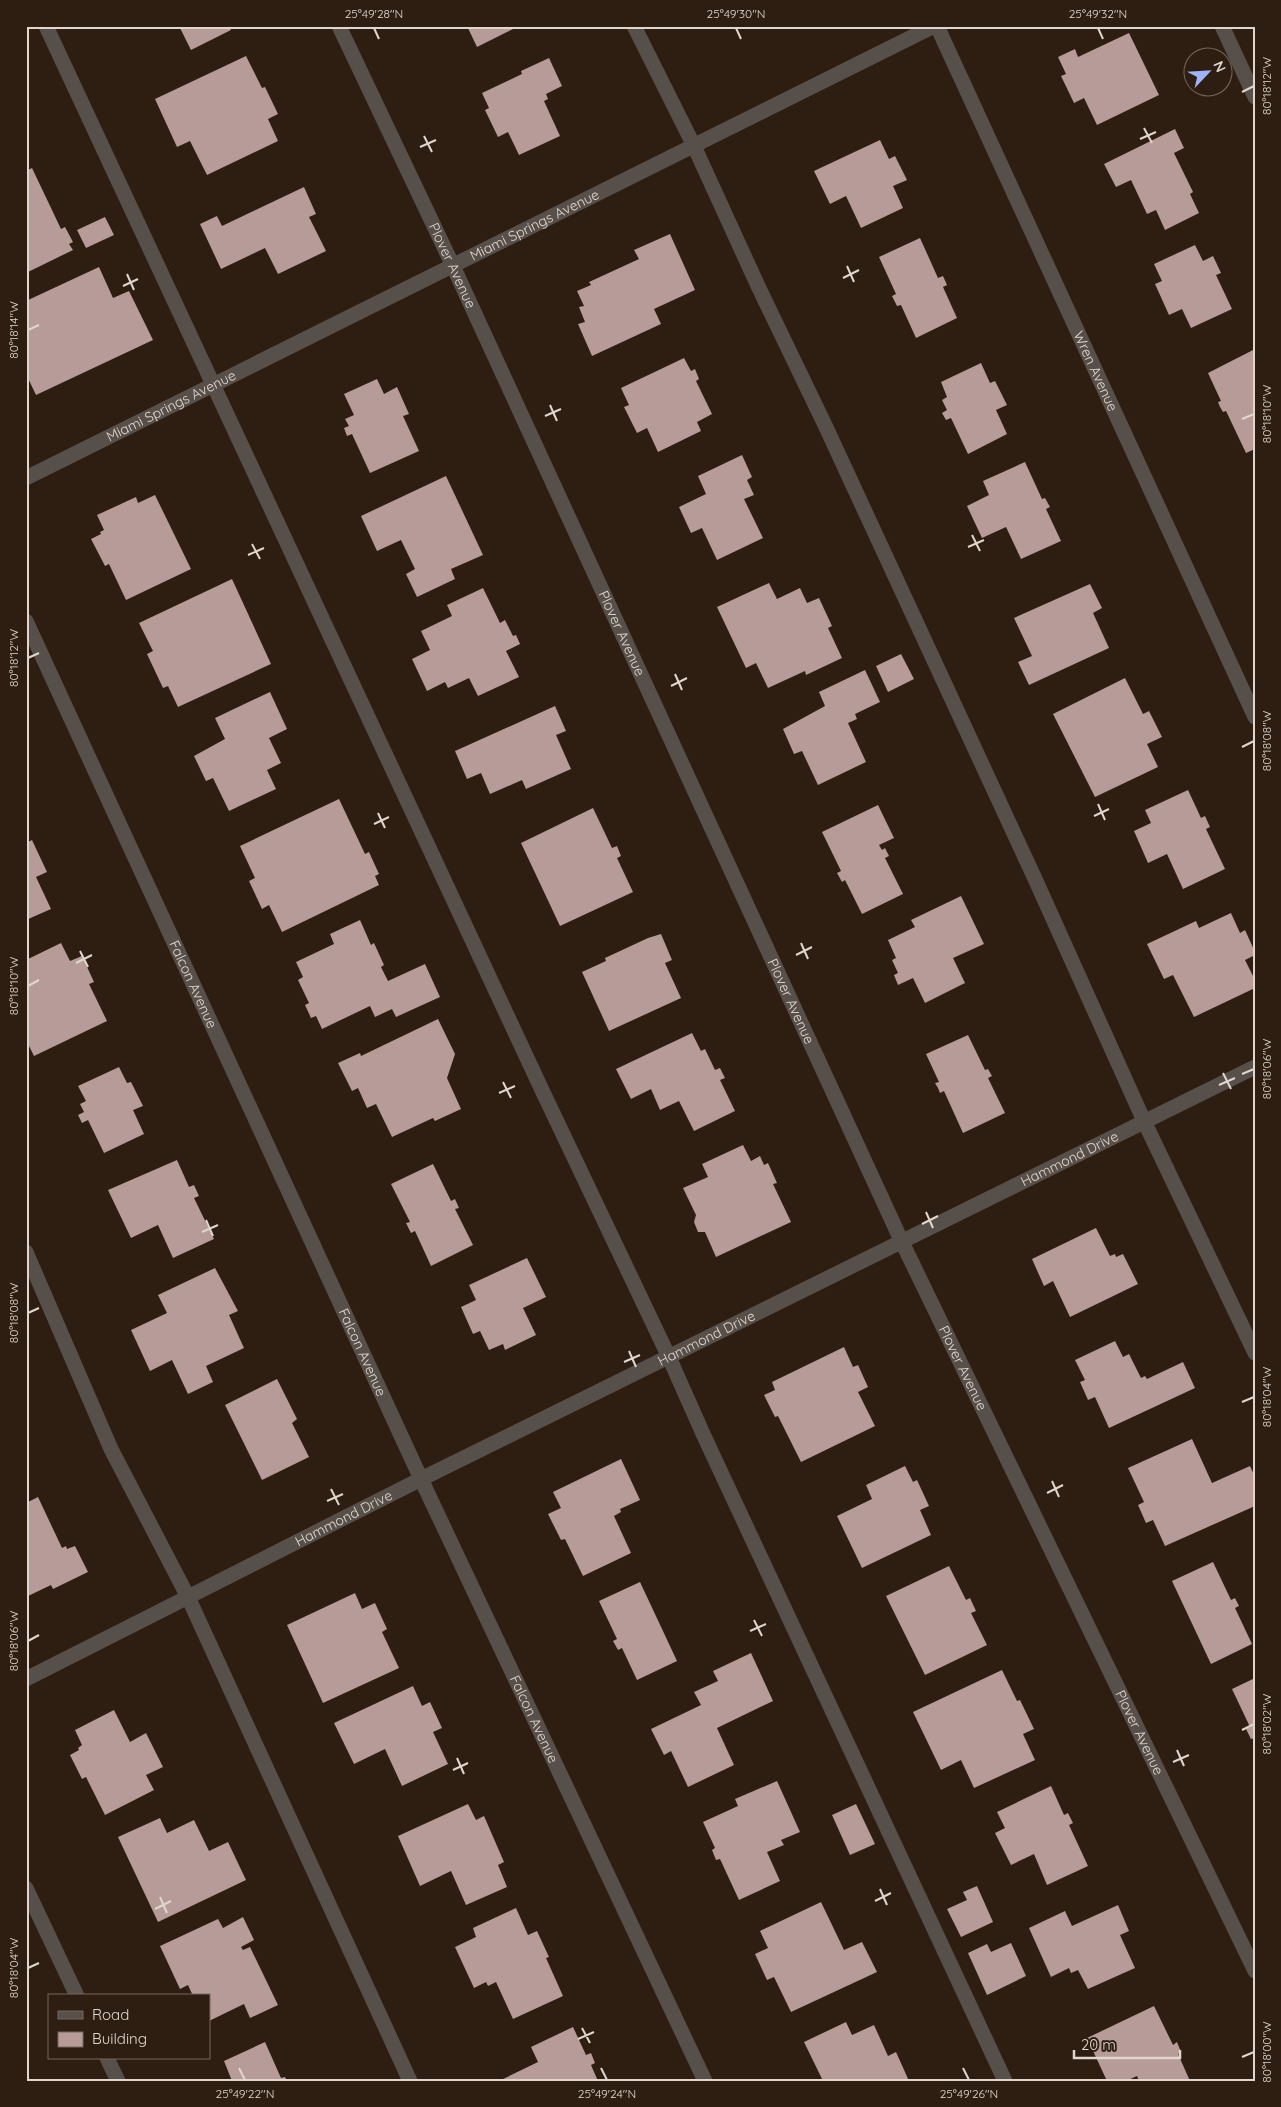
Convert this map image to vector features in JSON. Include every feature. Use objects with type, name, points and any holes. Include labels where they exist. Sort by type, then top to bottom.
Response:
[{"type":"street","points":[[46,26],[541,1088],[668,1355],[1005,2081]]},
{"type":"street","name":"Plover Avenue","points":[[339,26],[453,266],[901,1240],[1255,1971]]},
{"type":"street","points":[[634,26],[694,146],[932,655],[1144,1121],[1255,1353]]},
{"type":"street","name":"Miami Springs Avenue","points":[[26,478],[935,26]]},
{"type":"street","name":"Wren Avenue","points":[[935,26],[1255,717]]},
{"type":"street","points":[[1222,26],[1255,97]]},
{"type":"street","name":"Falcon Avenue","points":[[26,621],[421,1478],[705,2081]]},
{"type":"street","name":"Hammond Drive","points":[[26,1679],[668,1355],[1255,1067]]},
{"type":"street","points":[[26,1252],[111,1449],[188,1597],[410,2081]]},
{"type":"street","points":[[26,1888],[77,1994]]},
{"type":"street","points":[[108,2060],[118,2081]]},
{"type":"building","points":[[179,26],[229,26],[231,30],[191,50]]},
{"type":"building","points":[[467,26],[519,26],[477,47]]},
{"type":"building","points":[[1129,33],[1159,95],[1097,125],[1084,98],[1074,103],[1061,76],[1066,74],[1058,57],[1075,49],[1078,57]]},
{"type":"building","points":[[246,56],[262,88],[265,87],[278,114],[268,119],[278,141],[207,175],[190,141],[177,147],[155,99]]},
{"type":"building","points":[[549,58],[562,86],[546,94],[548,99],[544,101],[560,136],[519,155],[508,132],[498,137],[485,110],[489,108],[482,93],[522,74],[521,71]]},
{"type":"building","points":[[1175,129],[1184,148],[1174,153],[1193,192],[1190,194],[1199,213],[1165,230],[1156,210],[1147,214],[1131,180],[1116,187],[1104,164]]},
{"type":"building","points":[[880,140],[889,159],[895,156],[907,180],[893,186],[903,208],[861,228],[846,196],[830,204],[814,171]]},
{"type":"building","points":[[32,168],[61,229],[65,227],[73,242],[69,244],[73,250],[26,273],[26,171]]},
{"type":"building","points":[[304,187],[316,214],[309,217],[326,251],[278,274],[265,248],[221,269],[200,224],[217,216],[222,226]]},
{"type":"building","points":[[105,217],[114,235],[86,248],[77,230]]},
{"type":"building","points":[[670,234],[695,290],[654,309],[661,324],[592,356],[578,324],[585,322],[579,307],[584,306],[577,291],[591,285],[589,282],[639,259],[634,250]]},
{"type":"building","points":[[920,238],[938,278],[943,276],[947,285],[943,287],[957,318],[916,338],[901,305],[897,306],[892,296],[896,294],[879,257]]},
{"type":"building","points":[[1195,245],[1203,261],[1213,256],[1221,273],[1216,275],[1232,309],[1191,328],[1182,309],[1169,315],[1155,284],[1162,281],[1154,264]]},
{"type":"building","points":[[99,267],[113,298],[129,291],[153,340],[36,395],[26,374],[26,301]]},
{"type":"building","points":[[1255,349],[1255,449],[1246,453],[1226,411],[1223,412],[1220,407],[1218,402],[1221,401],[1208,373]]},
{"type":"building","points":[[684,358],[691,371],[695,369],[699,379],[696,381],[712,414],[697,422],[701,431],[658,452],[647,428],[637,433],[624,407],[629,405],[621,388]]},
{"type":"building","points":[[981,363],[990,383],[995,381],[1007,405],[996,410],[1007,434],[968,454],[951,418],[946,420],[942,413],[947,410],[942,400],[947,397],[941,382]]},
{"type":"building","points":[[377,379],[384,394],[397,387],[409,414],[403,416],[419,451],[370,473],[352,434],[347,436],[344,428],[349,426],[345,419],[354,415],[344,394]]},
{"type":"building","points":[[742,455],[752,477],[747,480],[754,495],[744,499],[763,538],[717,560],[702,528],[691,533],[679,507],[706,494],[698,476]]},
{"type":"building","points":[[1025,462],[1042,499],[1045,498],[1050,507],[1046,509],[1061,541],[1021,559],[1006,527],[982,538],[967,506],[989,495],[983,481]]},
{"type":"building","points":[[446,476],[483,555],[451,569],[455,579],[417,597],[406,574],[415,569],[401,540],[377,551],[361,516]]},
{"type":"building","points":[[155,495],[191,569],[126,600],[109,564],[105,566],[91,539],[101,534],[100,532],[104,530],[97,515],[136,497],[138,503]]},
{"type":"building","points":[[232,579],[271,664],[178,707],[168,686],[163,688],[147,654],[153,651],[139,623]]},
{"type":"building","points":[[769,583],[777,599],[800,588],[807,603],[819,598],[832,626],[828,628],[842,658],[806,675],[805,671],[768,688],[756,663],[746,668],[717,607]]},
{"type":"building","points":[[1090,584],[1102,608],[1093,613],[1109,648],[1029,685],[1018,662],[1032,656],[1014,618]]},
{"type":"building","points":[[483,588],[500,623],[505,620],[513,636],[516,635],[520,644],[506,651],[519,677],[478,696],[469,678],[448,688],[445,682],[427,691],[412,659],[430,650],[421,631],[452,616],[447,605]]},
{"type":"building","points":[[901,654],[914,679],[888,692],[876,666]]},
{"type":"building","points":[[865,670],[880,702],[855,714],[857,719],[848,723],[866,762],[818,785],[802,751],[794,754],[783,729],[825,706],[819,692]]},
{"type":"building","points":[[1125,678],[1143,714],[1149,711],[1162,737],[1147,744],[1158,767],[1095,797],[1053,714]]},
{"type":"building","points":[[270,692],[287,729],[269,738],[281,763],[267,770],[276,789],[229,811],[213,778],[206,781],[194,756],[225,739],[215,718]]},
{"type":"building","points":[[555,706],[566,731],[556,735],[571,769],[526,789],[522,780],[490,794],[481,773],[467,779],[455,751]]},
{"type":"building","points":[[1188,790],[1201,818],[1205,816],[1210,827],[1206,829],[1225,869],[1183,889],[1167,854],[1148,863],[1134,831],[1151,823],[1145,810]]},
{"type":"building","points":[[339,799],[365,854],[369,852],[379,874],[375,876],[379,885],[282,932],[269,905],[262,909],[249,881],[255,878],[240,846]]},
{"type":"building","points":[[878,805],[894,838],[879,845],[882,850],[885,848],[889,856],[885,858],[903,894],[862,914],[845,880],[842,882],[837,873],[841,871],[822,832]]},
{"type":"building","points":[[593,808],[612,848],[617,846],[621,856],[617,858],[633,892],[560,926],[521,843]]},
{"type":"building","points":[[32,840],[47,872],[36,877],[51,909],[26,920],[26,843]]},
{"type":"building","points":[[961,896],[984,944],[953,958],[965,983],[925,1003],[913,978],[898,985],[894,975],[898,973],[892,960],[896,958],[888,940],[915,927],[911,920]]},
{"type":"building","points":[[1231,913],[1240,933],[1245,930],[1255,952],[1255,955],[1245,960],[1255,980],[1255,988],[1194,1017],[1173,975],[1164,979],[1147,944],[1196,921],[1199,928]]},
{"type":"building","points":[[360,920],[371,945],[374,943],[384,965],[381,967],[388,981],[425,964],[440,997],[396,1017],[392,1009],[375,1017],[370,1006],[322,1029],[316,1016],[311,1018],[305,1005],[309,1003],[298,980],[303,977],[296,962],[334,944],[330,934]]},
{"type":"building","points":[[661,934],[672,960],[665,963],[681,998],[609,1031],[582,972],[606,961],[605,958]]},
{"type":"building","points":[[61,943],[70,961],[82,956],[94,982],[89,984],[107,1021],[34,1056],[26,1040],[26,960]]},
{"type":"building","points":[[438,1019],[455,1054],[447,1078],[461,1109],[435,1121],[433,1118],[392,1137],[376,1104],[367,1108],[358,1088],[352,1091],[338,1063],[360,1053],[361,1056]]},
{"type":"building","points":[[692,1033],[701,1051],[705,1049],[715,1070],[720,1068],[725,1078],[720,1080],[735,1111],[694,1131],[679,1101],[660,1110],[651,1089],[631,1099],[616,1069]]},
{"type":"building","points":[[968,1035],[985,1070],[988,1069],[992,1076],[988,1078],[1005,1113],[963,1133],[944,1091],[940,1093],[935,1083],[939,1082],[926,1054]]},
{"type":"building","points":[[119,1067],[127,1083],[131,1082],[143,1106],[133,1110],[144,1134],[104,1153],[88,1120],[82,1123],[78,1115],[84,1112],[80,1104],[86,1101],[78,1086]]},
{"type":"building","points":[[743,1145],[751,1161],[760,1156],[764,1165],[768,1163],[777,1183],[773,1184],[791,1222],[716,1257],[705,1232],[698,1232],[694,1222],[696,1215],[683,1188],[708,1177],[702,1164]]},
{"type":"building","points":[[177,1160],[189,1187],[194,1185],[199,1196],[194,1198],[214,1239],[173,1258],[158,1225],[131,1238],[108,1190]]},
{"type":"building","points":[[433,1164],[451,1201],[455,1199],[459,1208],[455,1209],[473,1245],[431,1266],[415,1231],[411,1233],[406,1223],[410,1222],[391,1184]]},
{"type":"building","points":[[1096,1228],[1110,1256],[1115,1254],[1116,1257],[1123,1254],[1138,1284],[1070,1317],[1053,1281],[1044,1286],[1032,1259]]},
{"type":"building","points":[[527,1258],[546,1297],[523,1308],[536,1335],[505,1350],[503,1344],[489,1350],[480,1331],[473,1334],[461,1307],[476,1300],[469,1285]]},
{"type":"building","points":[[215,1268],[238,1311],[229,1315],[244,1348],[206,1366],[213,1382],[188,1394],[172,1360],[150,1371],[131,1330],[167,1313],[158,1295]]},
{"type":"building","points":[[1115,1341],[1123,1357],[1129,1354],[1141,1378],[1145,1376],[1147,1379],[1183,1362],[1195,1388],[1109,1428],[1095,1397],[1088,1400],[1080,1382],[1085,1380],[1075,1360]]},
{"type":"building","points":[[844,1347],[853,1367],[858,1365],[868,1387],[858,1392],[875,1426],[801,1462],[778,1416],[775,1417],[764,1395],[775,1390],[772,1382]]},
{"type":"building","points":[[277,1379],[297,1419],[292,1423],[309,1457],[262,1480],[225,1405]]},
{"type":"building","points":[[1192,1439],[1212,1483],[1250,1466],[1255,1477],[1255,1506],[1165,1546],[1153,1520],[1146,1523],[1138,1505],[1144,1502],[1128,1468]]},
{"type":"building","points":[[621,1459],[640,1500],[620,1509],[621,1512],[614,1516],[631,1553],[583,1576],[565,1539],[561,1540],[548,1514],[561,1508],[553,1492]]},
{"type":"building","points":[[905,1466],[913,1482],[917,1480],[929,1506],[920,1510],[931,1535],[862,1568],[837,1516],[872,1499],[866,1485]]},
{"type":"building","points":[[38,1497],[62,1548],[66,1546],[67,1549],[75,1546],[88,1572],[53,1589],[51,1585],[26,1597],[26,1503]]},
{"type":"building","points":[[1213,1562],[1231,1600],[1235,1598],[1239,1606],[1235,1608],[1252,1644],[1211,1664],[1172,1581]]},
{"type":"building","points":[[949,1566],[966,1600],[970,1598],[976,1611],[971,1613],[987,1645],[925,1675],[886,1596]]},
{"type":"building","points":[[640,1582],[677,1661],[637,1680],[622,1648],[618,1650],[613,1641],[617,1639],[599,1601]]},
{"type":"building","points":[[355,1593],[362,1609],[375,1603],[387,1629],[382,1632],[399,1668],[323,1703],[287,1625]]},
{"type":"building","points":[[751,1653],[773,1701],[717,1728],[734,1765],[688,1787],[671,1751],[664,1755],[651,1729],[701,1705],[694,1692],[718,1681],[713,1671]]},
{"type":"building","points":[[1002,1670],[1017,1701],[1020,1700],[1034,1729],[1023,1734],[1035,1760],[974,1788],[961,1760],[941,1770],[913,1712]]},
{"type":"building","points":[[1255,1678],[1255,1738],[1251,1739],[1246,1729],[1250,1727],[1232,1689]]},
{"type":"building","points":[[413,1686],[422,1706],[430,1702],[442,1728],[433,1732],[448,1764],[402,1786],[385,1749],[354,1764],[334,1723]]},
{"type":"building","points":[[114,1710],[130,1742],[146,1733],[163,1767],[146,1775],[154,1790],[105,1815],[86,1777],[82,1779],[70,1755],[79,1750],[78,1748],[82,1745],[75,1730]]},
{"type":"building","points":[[777,1781],[800,1832],[781,1840],[784,1845],[767,1852],[780,1881],[739,1900],[720,1859],[716,1860],[712,1850],[715,1848],[703,1822],[738,1806],[735,1799]]},
{"type":"building","points":[[1051,1786],[1064,1815],[1068,1813],[1073,1823],[1069,1825],[1088,1866],[1047,1885],[1034,1854],[1011,1865],[995,1833],[1005,1828],[997,1812]]},
{"type":"building","points":[[468,1804],[476,1820],[484,1816],[504,1862],[498,1865],[507,1887],[466,1905],[451,1871],[420,1886],[398,1836]]},
{"type":"building","points":[[856,1804],[875,1844],[850,1855],[832,1815]]},
{"type":"building","points":[[160,1818],[167,1833],[194,1820],[209,1851],[228,1842],[246,1880],[158,1922],[118,1837]]},
{"type":"building","points":[[977,1886],[993,1922],[961,1937],[947,1909],[967,1900],[963,1892]]},
{"type":"building","points":[[821,1902],[844,1950],[862,1942],[877,1972],[791,2012],[774,1977],[767,1980],[755,1954],[768,1948],[760,1931]]},
{"type":"building","points":[[1118,1905],[1129,1931],[1120,1935],[1135,1968],[1088,1989],[1078,1970],[1071,1973],[1069,1968],[1051,1977],[1029,1928],[1065,1911],[1072,1926]]},
{"type":"building","points":[[516,1908],[528,1935],[537,1931],[549,1957],[546,1958],[563,1996],[513,2019],[496,1982],[488,1986],[486,1982],[474,1988],[455,1947],[476,1937],[473,1928]]},
{"type":"building","points":[[243,1917],[254,1940],[241,1947],[243,1950],[250,1947],[278,2005],[250,2018],[244,2004],[210,2021],[210,1994],[192,1994],[188,1985],[180,1989],[160,1946],[218,1919],[223,1928]]},
{"type":"building","points":[[1011,1943],[1026,1976],[987,1995],[968,1953],[987,1944],[991,1952]]},
{"type":"building","points":[[1154,2006],[1173,2045],[1177,2042],[1181,2052],[1178,2054],[1190,2081],[1139,2081],[1137,2076],[1126,2081],[1107,2081],[1087,2038]]},
{"type":"building","points":[[846,2022],[852,2035],[874,2025],[888,2056],[896,2052],[909,2081],[823,2081],[804,2042]]},
{"type":"building","points":[[573,2027],[586,2055],[591,2053],[595,2063],[591,2065],[598,2081],[499,2081],[538,2062],[531,2047]]},
{"type":"building","points":[[265,2042],[281,2078],[285,2077],[287,2081],[232,2081],[224,2061]]}]
